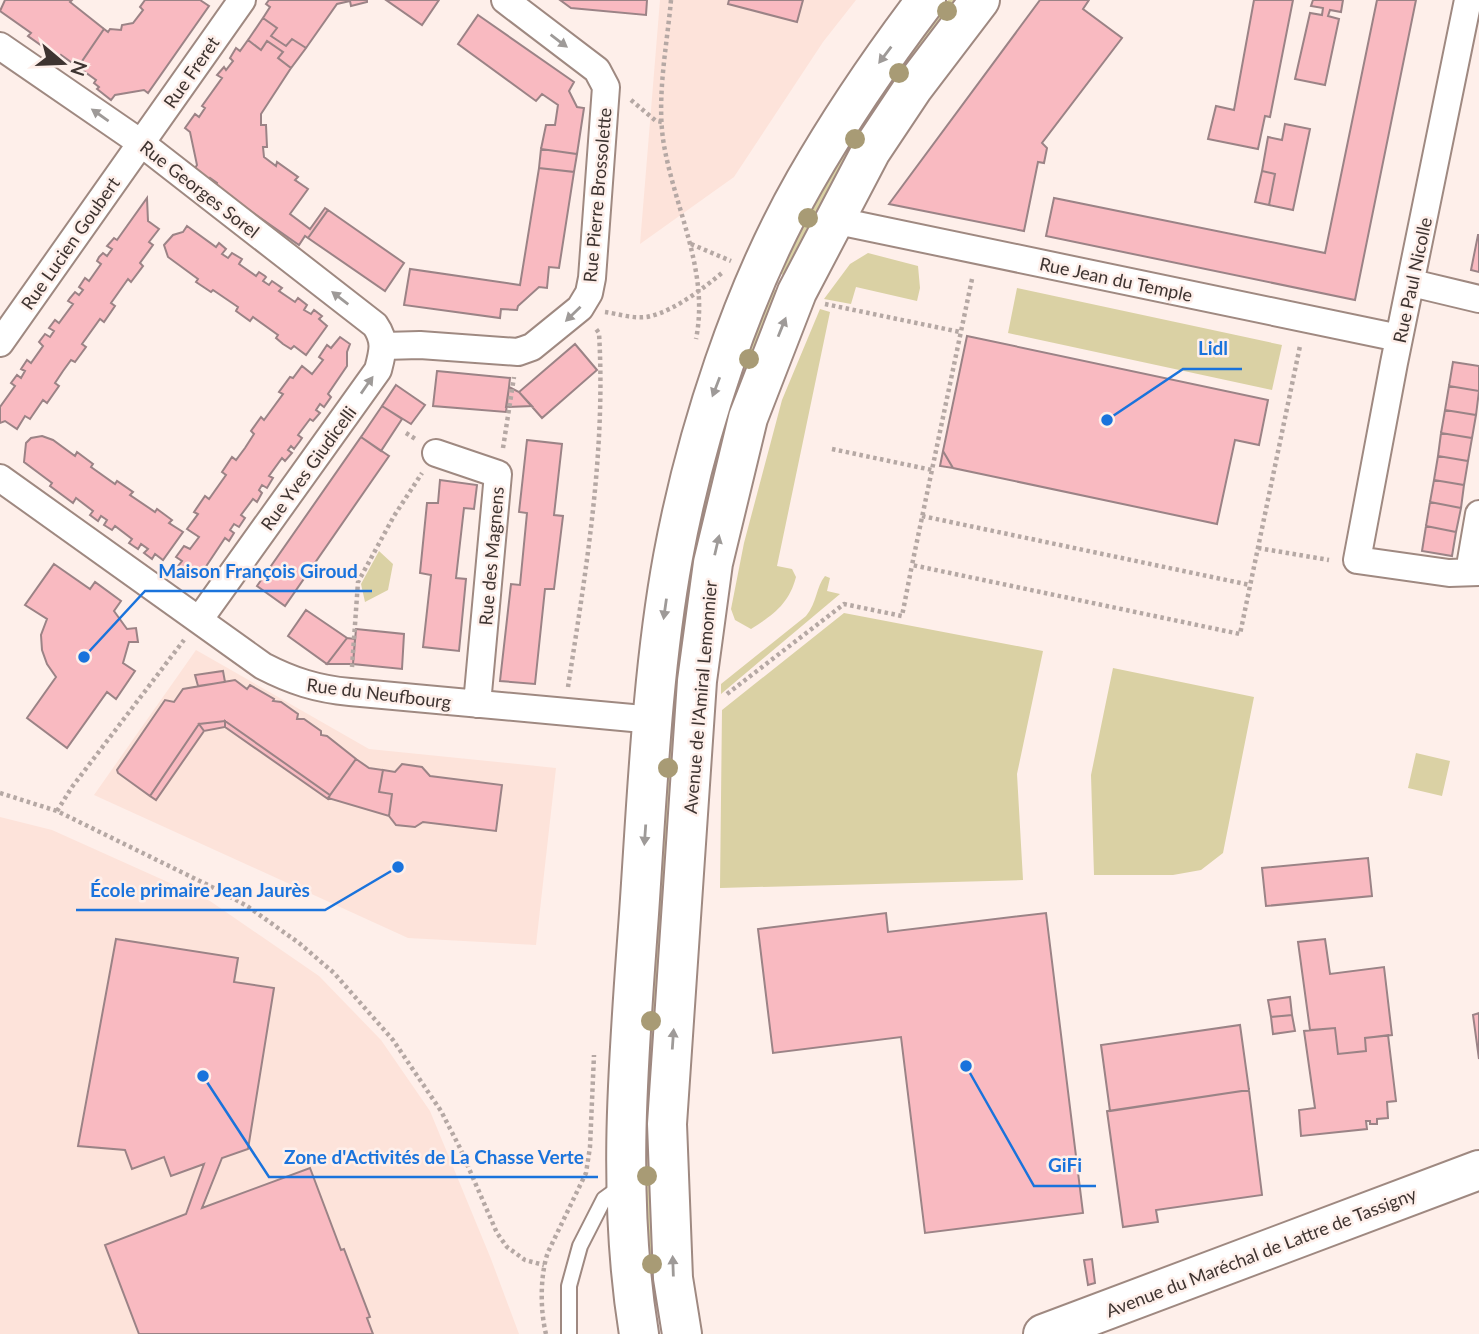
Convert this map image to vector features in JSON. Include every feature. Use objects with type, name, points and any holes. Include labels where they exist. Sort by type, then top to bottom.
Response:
[{"type":"main road","points":[[639,1334],[632,1282],[626,1183],[626,1085],[665,608],[685,502],[712,400],[759,274],[804,181],[878,64],[926,0]]},
{"type":"main road","name":"Avenue de l'Amiral Lemonnier","points":[[682,1334],[673,1278],[667,1125],[696,693],[703,623],[713,564],[748,418],[783,324],[833,220],[871,151],[913,88],[980,0]]},
{"type":"main road","name":"Avenue du Maréchal de Lattre de Tassigny","points":[[1044,1334],[1479,1170]]},
{"type":"main road","points":[[632,1282],[646,1303],[652,1334]]},
{"type":"street","name":"Rue Freret","points":[[141,144],[242,0]]},
{"type":"street","name":"Rue Pierre Brossolette","points":[[505,0],[597,69],[606,87],[589,293],[580,308],[541,342],[517,352]]},
{"type":"street","name":"Rue Paul Nicolle","points":[[1468,0],[1470,37],[1399,338],[1357,560],[1449,573],[1474,572]]},
{"type":"street","name":"Rue Georges Sorel","points":[[0,46],[141,144],[375,325],[383,337],[384,346]]},
{"type":"street","name":"Rue Lucien Goubert","points":[[0,343],[141,144]]},
{"type":"street","name":"Rue Jean du Temple","points":[[833,220],[1399,338]]},
{"type":"street","points":[[1412,283],[1479,299]]},
{"type":"street","points":[[384,346],[420,345],[517,352]]},
{"type":"street","name":"Rue Yves Giudicelli","points":[[199,620],[378,370],[384,346]]},
{"type":"street","name":"Rue des Magnens","points":[[436,453],[499,474],[477,704]]},
{"type":"street","name":"Rue du Neufbourg","points":[[0,478],[263,666],[318,689],[654,720]]},
{"type":"street","points":[[1474,572],[1479,514]]},
{"type":"lane","points":[[569,1334],[569,1286],[580,1246],[604,1199],[626,1183]]},
{"type":"path","points":[[671,0],[662,122],[673,186],[698,275],[696,341]]},
{"type":"path","points":[[606,87],[623,93],[656,121],[662,122]]},
{"type":"path","points":[[580,308],[650,317],[699,290],[734,262],[690,243]]},
{"type":"path","points":[[720,700],[844,604],[902,616],[972,279]]},
{"type":"path","points":[[821,304],[960,332]]},
{"type":"path","points":[[564,712],[593,528],[602,377],[599,333],[580,308]]},
{"type":"path","points":[[912,565],[1240,634],[1300,346]]},
{"type":"path","points":[[499,474],[517,352]]},
{"type":"path","points":[[832,449],[932,470]]},
{"type":"path","points":[[350,692],[358,582],[394,516],[436,453]]},
{"type":"path","points":[[922,516],[1250,585]]},
{"type":"path","points":[[1258,548],[1329,560]]},
{"type":"path","points":[[57,811],[72,787],[199,620]]},
{"type":"path","points":[[0,793],[57,811],[247,906],[299,943],[334,973],[393,1040],[441,1111],[502,1240],[519,1256],[544,1265]]},
{"type":"path","points":[[546,1334],[544,1265],[586,1173],[590,1147],[594,1052]]},
{"type":"shaded area","points":[[660,0],[856,0],[823,42],[734,177],[640,244]]},
{"type":"shaded area","points":[[948,0],[963,0],[790,278],[779,273],[824,183],[894,70]]},
{"type":"shaded area","points":[[868,253],[918,266],[920,288],[917,301],[856,287],[851,304],[824,299],[850,264]]},
{"type":"shaded area","points":[[771,288],[781,293],[724,454],[669,1334],[662,1334],[655,1294],[644,1267],[641,1179],[675,634],[722,417]]},
{"type":"shaded area","points":[[1017,288],[1282,345],[1272,390],[1008,333]]},
{"type":"shaded area","points":[[820,309],[830,312],[777,566],[792,569],[796,577],[789,595],[779,608],[751,629],[735,620],[731,609],[744,543],[782,400]]},
{"type":"shaded area","points":[[379,551],[393,564],[388,590],[365,602],[361,584]]},
{"type":"shaded area","points":[[825,576],[830,578],[827,591],[840,594],[721,694],[721,684],[806,616]]},
{"type":"shaded area","points":[[844,613],[1043,651],[1017,774],[1023,880],[720,888],[722,710]]},
{"type":"shaded area","points":[[196,650],[369,749],[556,768],[536,945],[408,938],[94,795]]},
{"type":"shaded area","points":[[1113,668],[1254,697],[1223,853],[1201,870],[1173,875],[1094,875],[1091,775]]},
{"type":"shaded area","points":[[1416,753],[1450,761],[1442,796],[1408,788]]},
{"type":"shaded area","points":[[0,817],[52,830],[210,901],[319,976],[381,1040],[430,1111],[519,1334],[0,1334]]},
{"type":"building","points":[[5,0],[72,0],[70,2],[104,29],[78,67],[61,55],[59,58],[28,36],[31,33],[0,11]]},
{"type":"building","points":[[145,0],[200,0],[209,6],[148,93],[144,90],[115,95],[111,100],[97,89],[99,87],[94,83],[96,80],[78,67],[104,29],[108,32],[110,29],[121,30],[122,25],[133,23],[143,10],[140,7]]},
{"type":"building","points":[[269,0],[367,0],[367,2],[351,6],[350,1],[337,4],[306,48],[292,39],[286,46],[271,36],[277,28],[263,18],[270,7],[266,4]]},
{"type":"building","points":[[386,0],[439,0],[422,25]]},
{"type":"building","points":[[560,0],[647,0],[646,15],[571,8]]},
{"type":"building","points":[[729,0],[803,0],[797,22],[728,4]]},
{"type":"building","points":[[1040,0],[1089,0],[1083,9],[1122,38],[1042,143],[1047,148],[1044,163],[1038,162],[1024,231],[889,204]]},
{"type":"building","points":[[1254,0],[1293,0],[1270,117],[1265,116],[1258,149],[1208,139],[1216,106],[1234,110]]},
{"type":"building","points":[[1313,0],[1343,0],[1341,12],[1330,10],[1328,16],[1339,19],[1325,85],[1295,79],[1310,13],[1322,15],[1323,8],[1311,6]]},
{"type":"building","points":[[1377,0],[1416,0],[1355,300],[1046,236],[1054,198],[1325,253]]},
{"type":"building","points":[[478,15],[574,82],[569,91],[577,107],[584,108],[577,154],[541,149],[546,125],[555,125],[558,105],[542,94],[536,101],[458,44]]},
{"type":"building","points":[[263,18],[277,28],[271,36],[286,46],[292,39],[306,48],[291,68],[278,58],[283,52],[267,41],[261,50],[248,40]]},
{"type":"building","points":[[248,40],[261,50],[267,41],[283,52],[278,58],[291,68],[261,114],[261,125],[266,125],[267,147],[263,147],[264,157],[276,166],[277,162],[298,177],[295,180],[308,189],[290,214],[310,229],[325,208],[328,210],[308,238],[305,236],[299,245],[216,187],[217,183],[210,178],[208,181],[193,171],[197,165],[190,132],[185,128],[195,114],[199,117],[205,108],[202,106],[222,78],[217,75],[224,67],[226,70],[233,61],[230,58],[236,48],[240,51]]},
{"type":"building","points":[[1285,124],[1310,129],[1293,210],[1269,205],[1275,174],[1262,171],[1268,137],[1282,140]]},
{"type":"building","points":[[541,149],[577,154],[574,172],[539,168]]},
{"type":"building","points":[[539,168],[574,172],[559,268],[549,267],[547,288],[539,287],[517,310],[501,309],[500,318],[404,305],[410,269],[520,285]]},
{"type":"building","points":[[1262,171],[1275,174],[1269,205],[1255,202]]},
{"type":"building","points":[[147,198],[148,221],[159,229],[149,242],[153,245],[140,263],[143,266],[131,282],[128,279],[111,303],[115,306],[104,322],[100,319],[82,344],[86,347],[75,362],[71,360],[63,371],[55,383],[59,386],[47,403],[43,400],[30,419],[25,416],[17,429],[5,421],[0,423],[0,407],[15,386],[11,383],[17,375],[21,378],[25,371],[21,369],[27,360],[31,363],[43,346],[39,342],[45,334],[50,337],[54,331],[49,328],[55,320],[59,323],[73,304],[68,301],[70,298],[75,292],[79,295],[83,290],[79,287],[85,278],[89,281],[101,264],[97,261],[99,257],[103,253],[107,256],[112,249],[107,246],[114,238],[117,240]]},
{"type":"building","points":[[328,210],[404,263],[385,291],[308,238]]},
{"type":"building","points":[[187,226],[216,247],[219,243],[226,249],[222,254],[228,258],[232,253],[242,259],[239,264],[256,276],[259,272],[265,276],[263,281],[269,285],[272,281],[282,288],[279,291],[295,302],[298,298],[307,305],[304,310],[311,314],[314,310],[322,316],[319,319],[327,326],[306,355],[294,346],[291,349],[283,344],[276,338],[278,335],[253,317],[250,321],[236,311],[238,307],[196,282],[198,279],[168,257],[164,245]]},
{"type":"building","points":[[1479,235],[1479,272],[1471,270]]},
{"type":"building","points":[[967,336],[1268,400],[1259,445],[1235,440],[1217,524],[953,468],[943,451]]},
{"type":"building","points":[[340,337],[350,344],[347,366],[328,394],[331,397],[324,407],[320,404],[316,410],[320,413],[313,421],[310,419],[298,435],[302,438],[294,449],[291,446],[288,450],[292,453],[285,461],[282,458],[269,476],[273,478],[267,488],[262,485],[259,490],[262,493],[257,502],[253,499],[241,515],[245,518],[239,527],[234,524],[230,530],[234,533],[229,541],[225,538],[205,568],[190,573],[187,578],[175,570],[182,561],[176,557],[184,546],[190,549],[199,537],[187,529],[198,514],[194,512],[205,496],[209,499],[226,475],[222,472],[232,457],[236,460],[245,448],[254,434],[251,431],[261,417],[264,420],[283,394],[279,392],[290,377],[293,378],[302,366],[312,374],[323,360],[319,357],[327,345],[331,348]]},
{"type":"building","points":[[575,344],[597,370],[542,418],[519,392]]},
{"type":"building","points":[[1453,362],[1479,366],[1479,391],[1449,386]]},
{"type":"building","points":[[437,371],[510,378],[506,412],[433,406]]},
{"type":"building","points":[[396,385],[425,405],[411,424],[382,406]]},
{"type":"building","points":[[1449,386],[1479,391],[1476,415],[1445,410]]},
{"type":"building","points":[[509,387],[519,392],[532,406],[506,407]]},
{"type":"building","points":[[382,406],[402,419],[381,451],[361,437]]},
{"type":"building","points":[[1445,410],[1476,415],[1472,438],[1441,433]]},
{"type":"building","points":[[1441,433],[1472,438],[1468,461],[1438,456]]},
{"type":"building","points":[[42,436],[53,440],[75,456],[77,452],[93,464],[91,467],[115,484],[117,481],[133,492],[130,495],[172,520],[169,523],[183,532],[163,560],[155,554],[152,559],[144,553],[148,549],[141,544],[138,549],[129,543],[132,539],[115,526],[112,530],[104,525],[107,520],[101,516],[98,521],[90,515],[93,511],[76,498],[73,503],[24,462],[26,443],[31,438]]},
{"type":"building","points":[[361,437],[389,456],[285,606],[257,586]]},
{"type":"building","points":[[527,440],[562,444],[554,515],[563,516],[554,589],[545,589],[535,684],[500,681],[511,584],[520,585],[527,513],[519,512]]},
{"type":"building","points":[[943,451],[953,468],[940,466]]},
{"type":"building","points":[[1438,456],[1468,461],[1464,485],[1434,480]]},
{"type":"building","points":[[440,480],[477,485],[474,509],[464,508],[456,578],[466,579],[459,651],[423,647],[431,575],[420,573],[427,503],[438,503]]},
{"type":"building","points":[[1434,480],[1464,485],[1461,508],[1430,502]]},
{"type":"building","points":[[1430,502],[1461,508],[1456,532],[1426,526]]},
{"type":"building","points":[[1426,526],[1456,532],[1452,556],[1422,551]]},
{"type":"building","points":[[54,564],[90,589],[95,582],[121,601],[114,611],[127,629],[136,628],[138,642],[129,642],[123,663],[135,671],[116,699],[107,692],[67,748],[27,718],[56,677],[42,650],[41,635],[47,619],[25,605]]},
{"type":"building","points":[[306,610],[347,638],[327,664],[288,636]]},
{"type":"building","points":[[356,629],[404,634],[402,669],[353,664]]},
{"type":"building","points":[[347,638],[355,639],[353,664],[327,664]]},
{"type":"building","points":[[223,671],[225,682],[198,686],[195,675]]},
{"type":"building","points":[[235,680],[247,689],[250,685],[274,699],[273,701],[281,702],[298,714],[297,719],[304,719],[321,731],[321,735],[327,736],[356,759],[330,795],[225,721],[199,724],[150,796],[118,773],[117,770],[165,700],[174,702],[183,689]]},
{"type":"building","points":[[225,721],[225,727],[204,731],[199,724]]},
{"type":"building","points":[[225,721],[330,795],[328,799],[225,727]]},
{"type":"building","points":[[199,724],[204,731],[156,800],[150,796]]},
{"type":"building","points":[[356,759],[369,768],[383,770],[379,792],[392,794],[389,816],[328,798]]},
{"type":"building","points":[[402,764],[422,767],[430,776],[502,785],[496,831],[423,822],[415,827],[396,825],[389,816],[392,794],[379,792],[383,770],[395,772]]},
{"type":"building","points":[[1368,858],[1372,896],[1266,906],[1262,868]]},
{"type":"building","points":[[886,913],[888,932],[1046,913],[1083,1213],[925,1233],[901,1037],[773,1053],[758,929]]},
{"type":"building","points":[[116,939],[238,958],[234,982],[274,988],[248,1149],[222,1158],[202,1208],[310,1168],[370,1317],[367,1318],[373,1334],[139,1334],[105,1245],[186,1214],[204,1164],[171,1176],[164,1157],[132,1169],[125,1150],[78,1146]]},
{"type":"building","points":[[1325,939],[1330,974],[1384,967],[1392,1035],[1365,1038],[1366,1051],[1338,1054],[1335,1028],[1310,1030],[1298,942]]},
{"type":"building","points":[[1290,997],[1292,1015],[1271,1017],[1268,1000]]},
{"type":"building","points":[[1479,1013],[1479,1059],[1473,1015]]},
{"type":"building","points":[[1292,1015],[1295,1031],[1273,1034],[1271,1017]]},
{"type":"building","points":[[1240,1025],[1249,1090],[1110,1111],[1101,1045]]},
{"type":"building","points":[[1335,1028],[1338,1054],[1366,1051],[1365,1038],[1388,1035],[1396,1101],[1387,1102],[1388,1118],[1377,1119],[1377,1124],[1366,1121],[1367,1129],[1301,1136],[1299,1110],[1315,1108],[1304,1031]]},
{"type":"building","points":[[1249,1090],[1262,1195],[1156,1210],[1158,1222],[1123,1227],[1107,1111]]},
{"type":"building","points":[[1092,1259],[1095,1283],[1088,1285],[1084,1260]]},
{"type":"place","name":"Lidl","points":[[1107,420]]},
{"type":"place","name":"Maison François Giroud","points":[[84,657]]},
{"type":"place","name":"École primaire Jean Jaurès","points":[[398,867]]},
{"type":"place","name":"GiFi","points":[[966,1066]]},
{"type":"place","name":"Zone d'Activités de La Chasse Verte","points":[[203,1076]]}]
